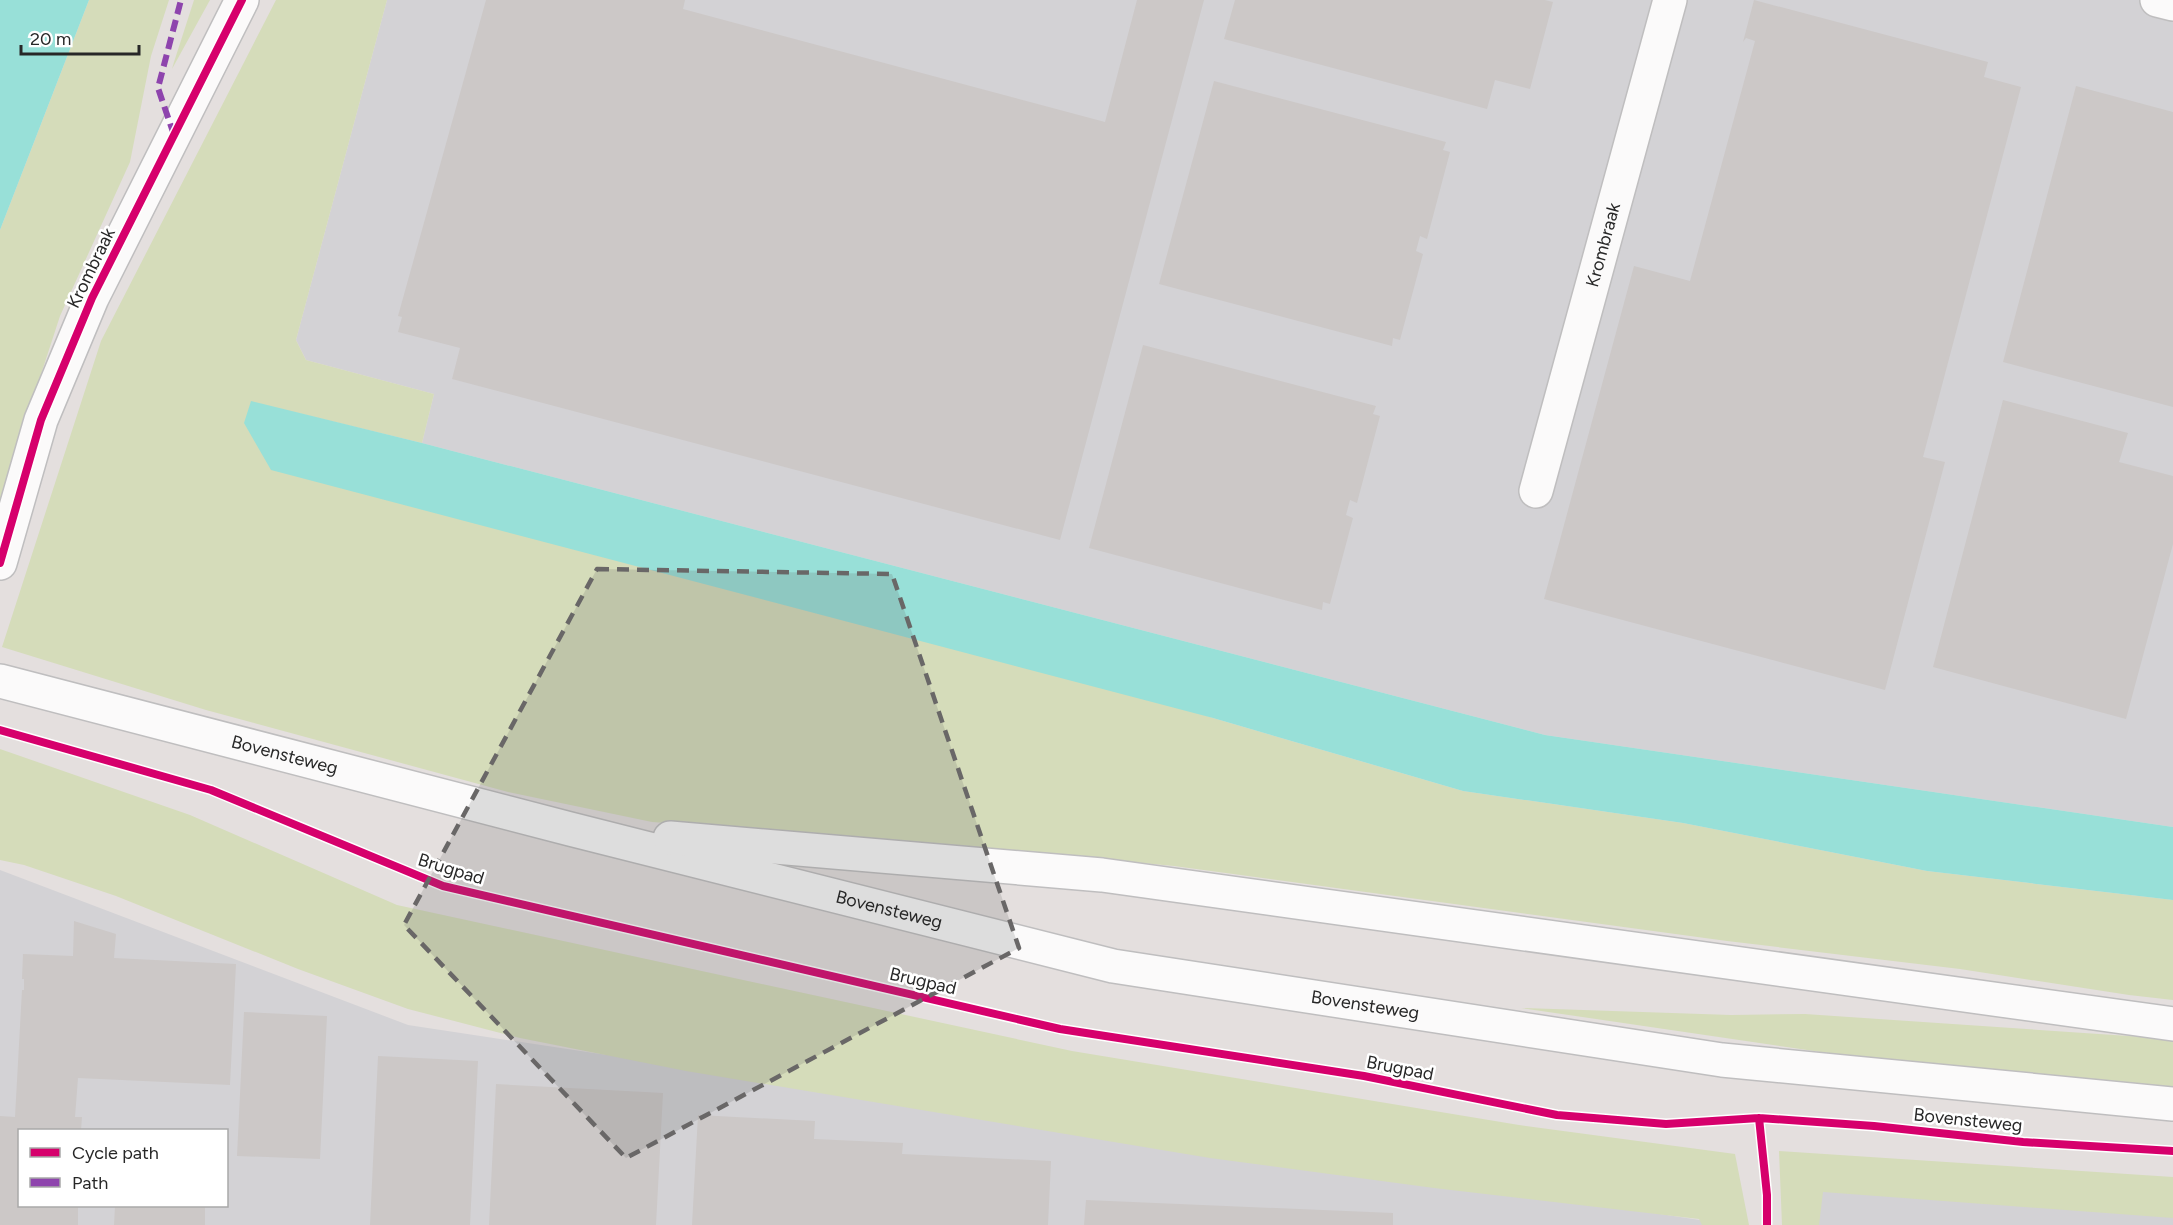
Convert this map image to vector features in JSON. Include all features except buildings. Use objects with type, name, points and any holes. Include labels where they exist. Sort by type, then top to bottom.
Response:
[{"type":"main road","name":"Krombraak","points":[[0,563],[41,420],[92,298],[242,0]]},
{"type":"main road","name":"Krombraak","points":[[1536,491],[1670,0]]},
{"type":"main road","points":[[2157,0],[2173,4]]},
{"type":"main road","name":"Bovensteweg","points":[[0,681],[570,830],[1113,966],[1722,1060],[2173,1104]]},
{"type":"main road","name":"Bovensteweg","points":[[570,830],[1102,875],[2173,1024]]},
{"type":"highlighted area","points":[[597,569],[892,574],[1019,948],[626,1158],[404,925]]},
{"type":"shaded area","points":[[387,0],[2173,0],[2173,827],[1545,735],[422,443],[434,394],[306,360],[296,340]]},
{"type":"shaded area","points":[[0,870],[408,1025],[1733,1225],[0,1225]]},
{"type":"shaded area","points":[[1805,1185],[2173,1194],[2173,1225],[1802,1225]]},
{"type":"green space","points":[[89,0],[169,0],[151,56],[130,162],[60,316],[0,500],[0,230]]},
{"type":"green space","points":[[194,0],[210,0],[172,69],[174,62]]},
{"type":"green space","points":[[276,0],[387,0],[296,340],[306,360],[434,394],[422,443],[252,402],[1213,718],[1463,791],[1683,823],[1927,871],[2173,900],[2173,1000],[1960,969],[1727,941],[1174,866],[898,840],[652,822],[508,792],[206,710],[2,647],[101,341]]},
{"type":"green space","points":[[0,749],[190,815],[397,905],[1072,1051],[1519,1125],[1735,1154],[1749,1225],[1702,1225],[1699,1219],[1434,1188],[1210,1158],[686,1071],[520,1038],[408,1009],[298,969],[116,896],[24,865],[0,860]]},
{"type":"green space","points":[[1521,1008],[1731,1015],[1805,1014],[2173,1039],[2173,1087],[1910,1065]]},
{"type":"green space","points":[[1779,1151],[2173,1177],[2173,1218],[1823,1192],[1819,1225],[1782,1225]]},
{"type":"water","points":[[0,0],[89,0],[0,230]]},
{"type":"water","points":[[251,401],[422,443],[1545,735],[2173,827],[2173,900],[1927,871],[1683,823],[1463,791],[1213,718],[271,470],[244,423]]},
{"type":"marked path","points":[[174,135],[158,88],[181,0]]},
{"type":"cycle path","points":[[0,563],[41,420],[92,298],[242,0]]},
{"type":"cycle path","name":"Brugpad","points":[[0,730],[211,790],[443,886],[1060,1029],[1364,1076],[1557,1115],[1666,1124],[1759,1118],[1874,1126],[2023,1142],[2173,1151]]},
{"type":"cycle path","points":[[1759,1118],[1767,1195],[1767,1225]]}]
